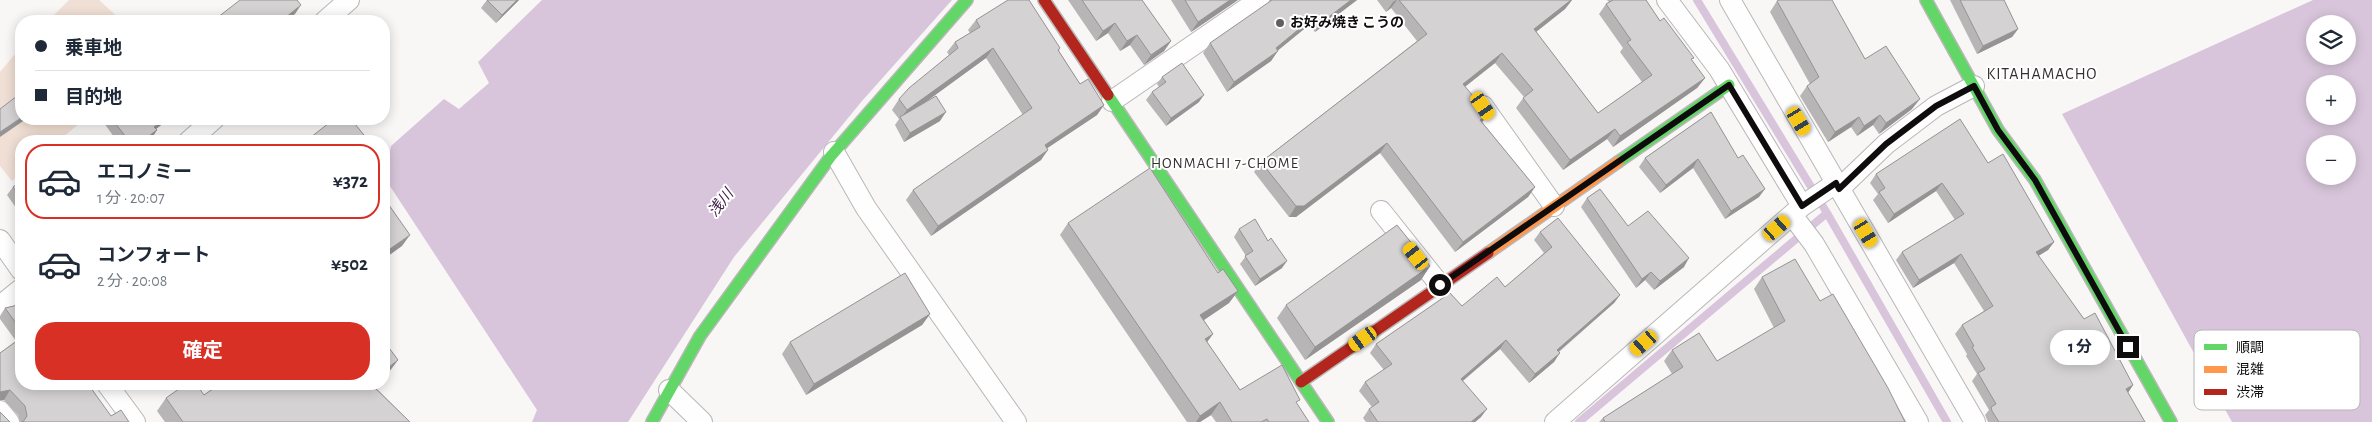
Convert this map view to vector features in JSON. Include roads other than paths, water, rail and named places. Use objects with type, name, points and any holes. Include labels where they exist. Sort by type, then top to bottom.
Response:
[{"type":"street","points":[[331,15],[348,0]]},
{"type":"street","points":[[652,422],[700,336],[834,152],[966,0]]},
{"type":"street","points":[[1044,0],[1328,422]]},
{"type":"street","points":[[1112,101],[1259,0]]},
{"type":"street","points":[[1667,0],[1729,85],[1799,209],[1814,244],[1918,422]]},
{"type":"street","points":[[1730,0],[1835,186],[1975,422]]},
{"type":"street","points":[[1926,0],[1998,130],[2035,180],[2170,422]]},
{"type":"street","points":[[1301,382],[1729,85]]},
{"type":"street","points":[[1555,422],[1799,209],[1835,186],[1936,106],[1974,86]]},
{"type":"street","points":[[1483,106],[1554,206]]},
{"type":"street","points":[[196,135],[207,125]]},
{"type":"street","points":[[834,152],[866,208],[1016,422]]},
{"type":"street","points":[[1381,211],[1440,285]]},
{"type":"street","points":[[0,240],[15,261]]},
{"type":"street","points":[[0,306],[15,294]]},
{"type":"street","points":[[111,390],[135,422]]},
{"type":"street","points":[[669,390],[702,422]]},
{"type":"street","points":[[0,412],[9,422]]},
{"type":"water","name":"浅川","points":[[542,0],[952,0],[862,101],[734,257],[628,422],[532,422],[537,410],[390,186],[391,146],[444,99],[459,109],[489,83],[478,62]]},
{"type":"water","points":[[2313,0],[2372,0],[2372,422],[2232,422],[2225,410],[2360,410],[2360,330],[2194,330],[2194,353],[2062,114]]},
{"type":"waterway","points":[[1697,0],[1827,213],[1947,422]]},
{"type":"waterway","points":[[1579,422],[1827,213]]},
{"type":"place","name":"お好み焼き こうの","points":[[1280,23]]},
{"type":"district","name":"KITAHAMACHO","points":[[2042,74]]},
{"type":"district","name":"HONMACHI 7-CHOME","points":[[1225,163]]}]
